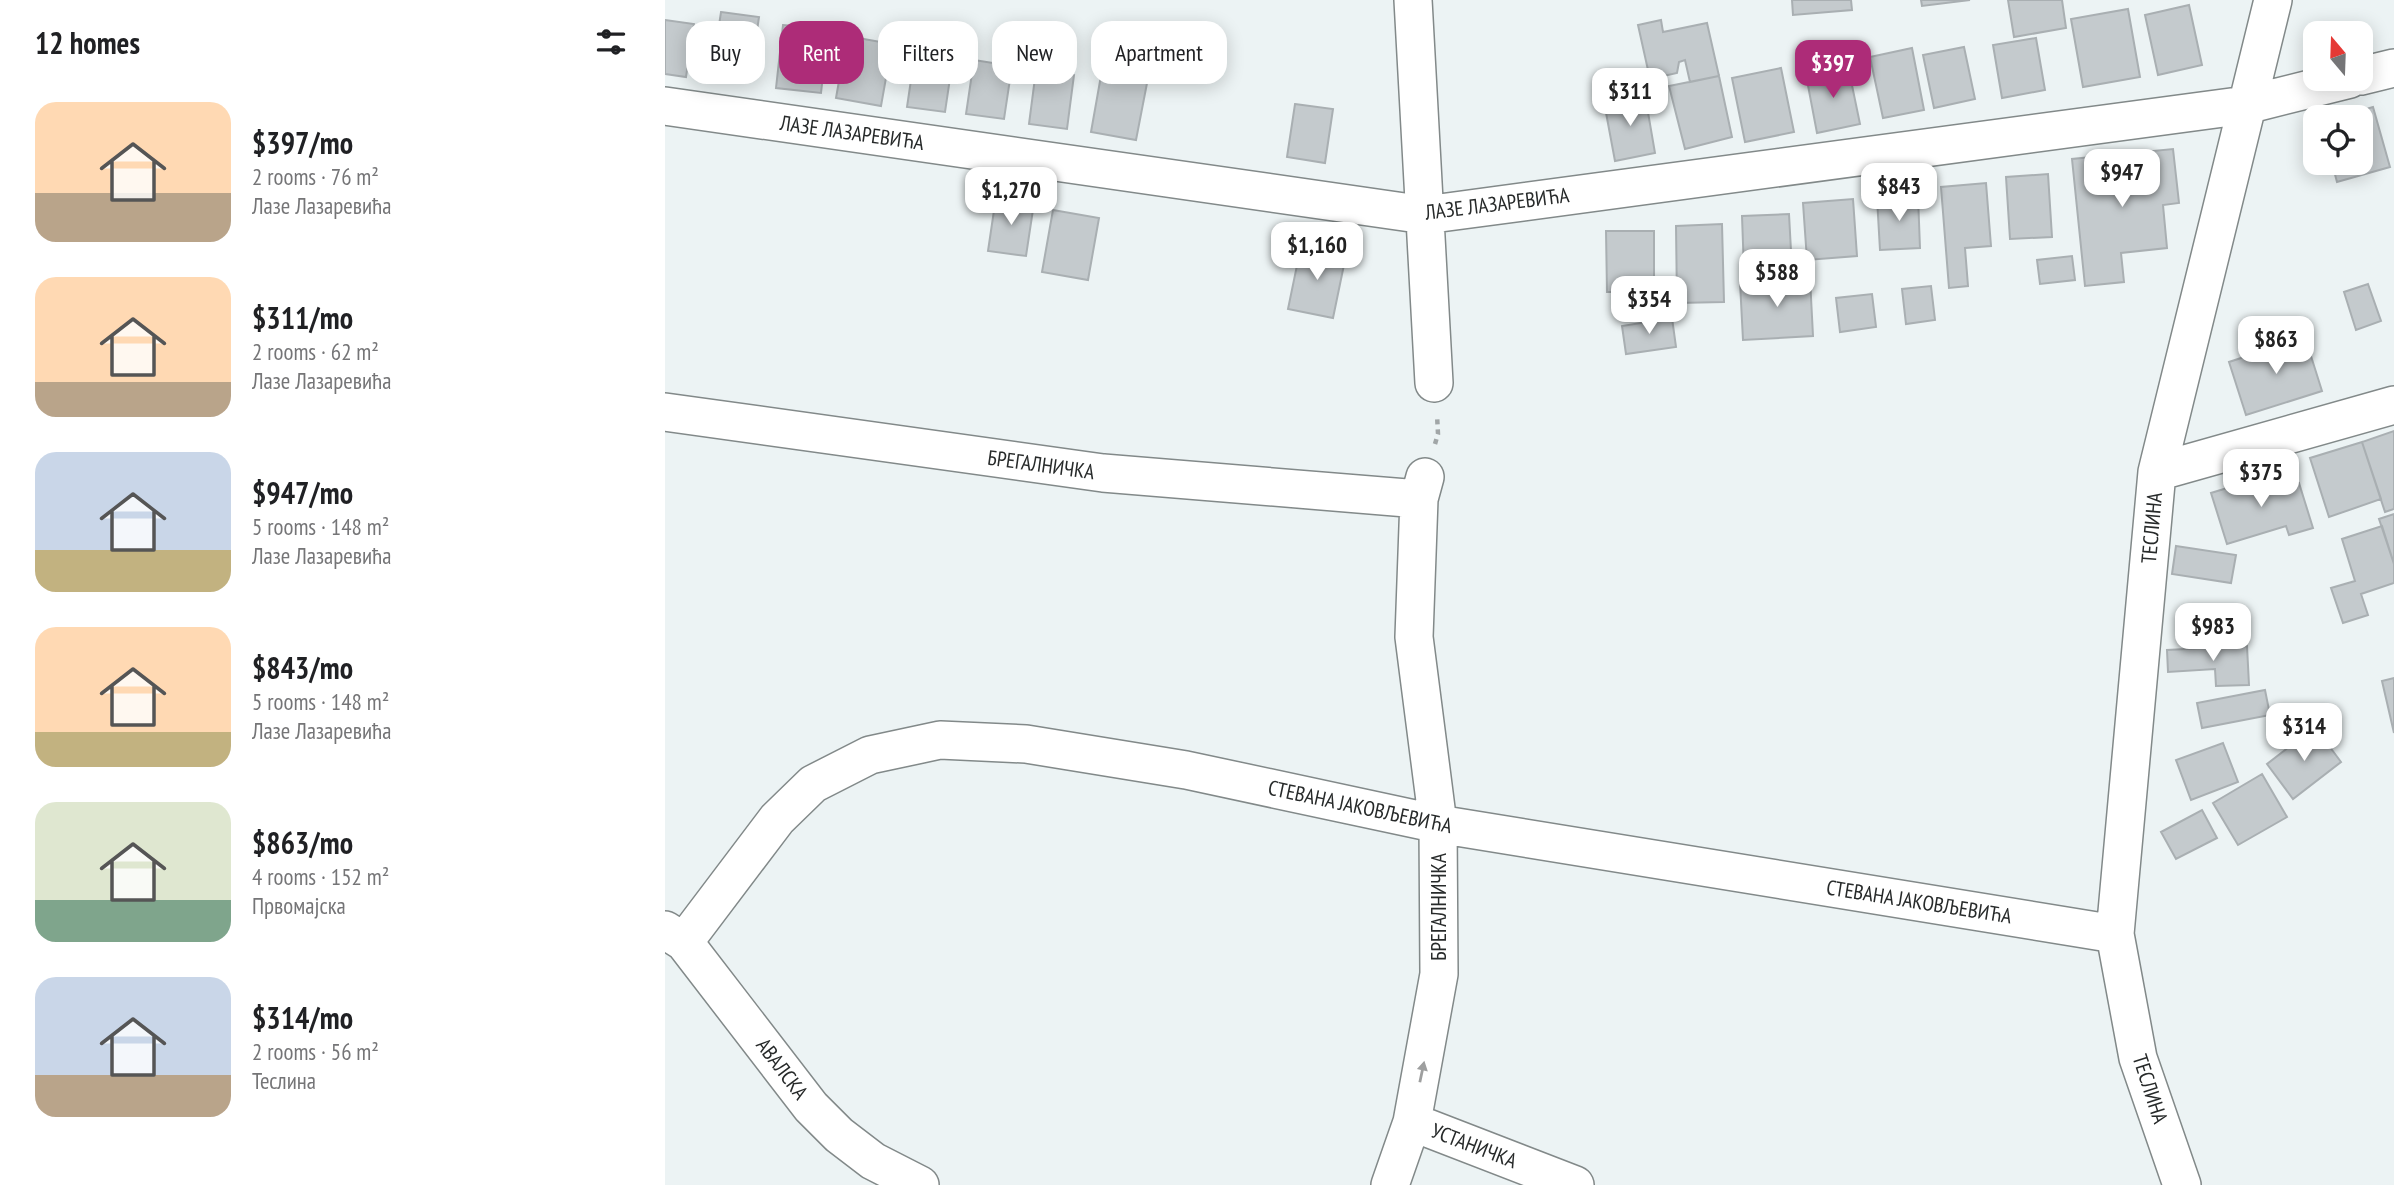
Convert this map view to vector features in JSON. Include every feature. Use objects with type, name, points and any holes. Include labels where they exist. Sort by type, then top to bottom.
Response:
[{"type":"street","points":[[1413,0],[1434,383]]},
{"type":"street","name":"ТЕСЛИНА","points":[[2182,1185],[2139,1058],[2115,933],[2157,472],[2273,0]]},
{"type":"street","points":[[2373,73],[2394,68]]},
{"type":"street","name":"ЛАЗЕ ЛАЗАРЕВИЋА","points":[[665,106],[1425,215],[2246,105],[2303,91]]},
{"type":"street","points":[[2157,472],[2394,405]]},
{"type":"street","name":"БРЕГАЛНИЧКА","points":[[665,412],[1103,473],[1422,487],[1414,637],[1439,824],[1439,974],[1412,1122],[1390,1185]]},
{"type":"street","name":"СТЕВАНА ЈАКОВЉЕВИЋА","points":[[675,936],[777,819],[813,784],[870,755],[940,740],[1026,744],[1186,770],[1439,824],[2115,933]]},
{"type":"street","name":"АВАЛСКА","points":[[675,936],[811,1107],[839,1135],[873,1161],[920,1185]]},
{"type":"street","name":"УСТАНИЧКА","points":[[1412,1122],[1575,1185]]},
{"type":"path","points":[[1422,487],[1438,434],[1434,383]]},
{"type":"building","points":[[1792,0],[1851,0],[1852,10],[1793,15]]},
{"type":"building","points":[[1921,0],[1970,0],[1922,6]]},
{"type":"building","points":[[2008,0],[2062,0],[2066,28],[2014,37]]},
{"type":"building","points":[[2189,5],[2202,65],[2158,75],[2145,15]]},
{"type":"building","points":[[2128,9],[2140,77],[2083,87],[2071,19]]},
{"type":"building","points":[[721,12],[759,17],[758,21],[720,21]]},
{"type":"building","points":[[665,20],[686,23],[686,77],[665,74]]},
{"type":"building","points":[[1661,20],[1663,32],[1707,23],[1719,76],[1690,82],[1685,60],[1679,62],[1677,73],[1650,79],[1638,25]]},
{"type":"building","points":[[2036,38],[2045,90],[2002,98],[1993,45]]},
{"type":"building","points":[[864,39],[878,42],[878,84],[885,84],[881,106],[836,98],[838,84],[864,84]]},
{"type":"building","points":[[1964,47],[1975,99],[1934,108],[1923,55]]},
{"type":"building","points":[[1912,48],[1924,110],[1883,118],[1870,57]]},
{"type":"building","points":[[779,61],[779,84],[822,84],[821,93],[776,88]]},
{"type":"building","points":[[978,61],[992,63],[992,84],[1009,84],[1004,119],[966,114],[970,84],[978,84]]},
{"type":"building","points":[[1848,66],[1860,124],[1817,133],[1806,75]]},
{"type":"building","points":[[1781,68],[1794,132],[1745,142],[1732,78]]},
{"type":"building","points":[[1719,76],[1732,137],[1685,149],[1669,86]]},
{"type":"building","points":[[910,84],[949,84],[945,112],[907,107]]},
{"type":"building","points":[[1034,84],[1073,84],[1067,129],[1029,124]]},
{"type":"building","points":[[1100,84],[1147,84],[1136,140],[1091,132]]},
{"type":"building","points":[[1645,95],[1655,153],[1615,161],[1604,102]]},
{"type":"building","points":[[1295,104],[1333,109],[1325,163],[1287,157]]},
{"type":"building","points":[[2373,107],[2390,167],[2373,172]]},
{"type":"building","points":[[2173,149],[2179,203],[2163,205],[2167,248],[2121,253],[2124,282],[2085,286],[2072,159]]},
{"type":"building","points":[[2048,174],[2052,237],[2010,239],[2006,177]]},
{"type":"building","points":[[2335,175],[2362,175],[2337,182]]},
{"type":"building","points":[[1986,183],[1991,246],[1965,248],[1968,286],[1949,288],[1941,187]]},
{"type":"building","points":[[1918,196],[1920,248],[1880,250],[1877,198]]},
{"type":"building","points":[[996,197],[1034,203],[1026,256],[988,251]]},
{"type":"building","points":[[1853,199],[1857,256],[1807,260],[1803,203]]},
{"type":"building","points":[[1053,210],[1099,218],[1088,280],[1042,272]]},
{"type":"building","points":[[1789,214],[1792,269],[1744,271],[1742,216]]},
{"type":"building","points":[[1722,224],[1724,302],[1677,303],[1676,226]]},
{"type":"building","points":[[1606,231],[1654,231],[1654,292],[1607,292]]},
{"type":"building","points":[[1301,246],[1346,255],[1333,318],[1288,309]]},
{"type":"building","points":[[2072,256],[2075,280],[2040,284],[2037,260]]},
{"type":"building","points":[[1810,278],[1813,336],[1743,340],[1740,282]]},
{"type":"building","points":[[2368,284],[2381,321],[2356,330],[2344,292]]},
{"type":"building","points":[[1931,286],[1935,320],[1906,324],[1902,289]]},
{"type":"building","points":[[1872,294],[1876,327],[1840,332],[1836,298]]},
{"type":"building","points":[[1672,318],[1676,347],[1626,354],[1622,326]]},
{"type":"building","points":[[2305,337],[2322,391],[2246,415],[2229,362]]},
{"type":"building","points":[[2394,431],[2394,509],[2385,512],[2362,442]]},
{"type":"building","points":[[2362,442],[2381,499],[2329,517],[2310,458]]},
{"type":"building","points":[[2276,473],[2281,489],[2299,483],[2313,528],[2289,535],[2286,526],[2227,544],[2211,493]]},
{"type":"building","points":[[2394,514],[2394,564],[2379,519]]},
{"type":"building","points":[[2382,526],[2394,564],[2394,583],[2361,594],[2368,615],[2343,623],[2331,588],[2355,581],[2342,539]]},
{"type":"building","points":[[2176,546],[2236,555],[2231,583],[2172,574]]},
{"type":"building","points":[[2247,646],[2249,685],[2216,686],[2215,669],[2168,672],[2167,650]]},
{"type":"building","points":[[2394,678],[2394,733],[2382,681]]},
{"type":"building","points":[[2265,690],[2270,715],[2202,728],[2197,703]]},
{"type":"building","points":[[2315,727],[2341,762],[2293,799],[2267,764]]},
{"type":"building","points":[[2223,743],[2238,782],[2191,800],[2176,760]]},
{"type":"building","points":[[2262,774],[2287,817],[2238,845],[2213,803]]},
{"type":"building","points":[[2202,810],[2217,838],[2176,859],[2161,832]]}]
